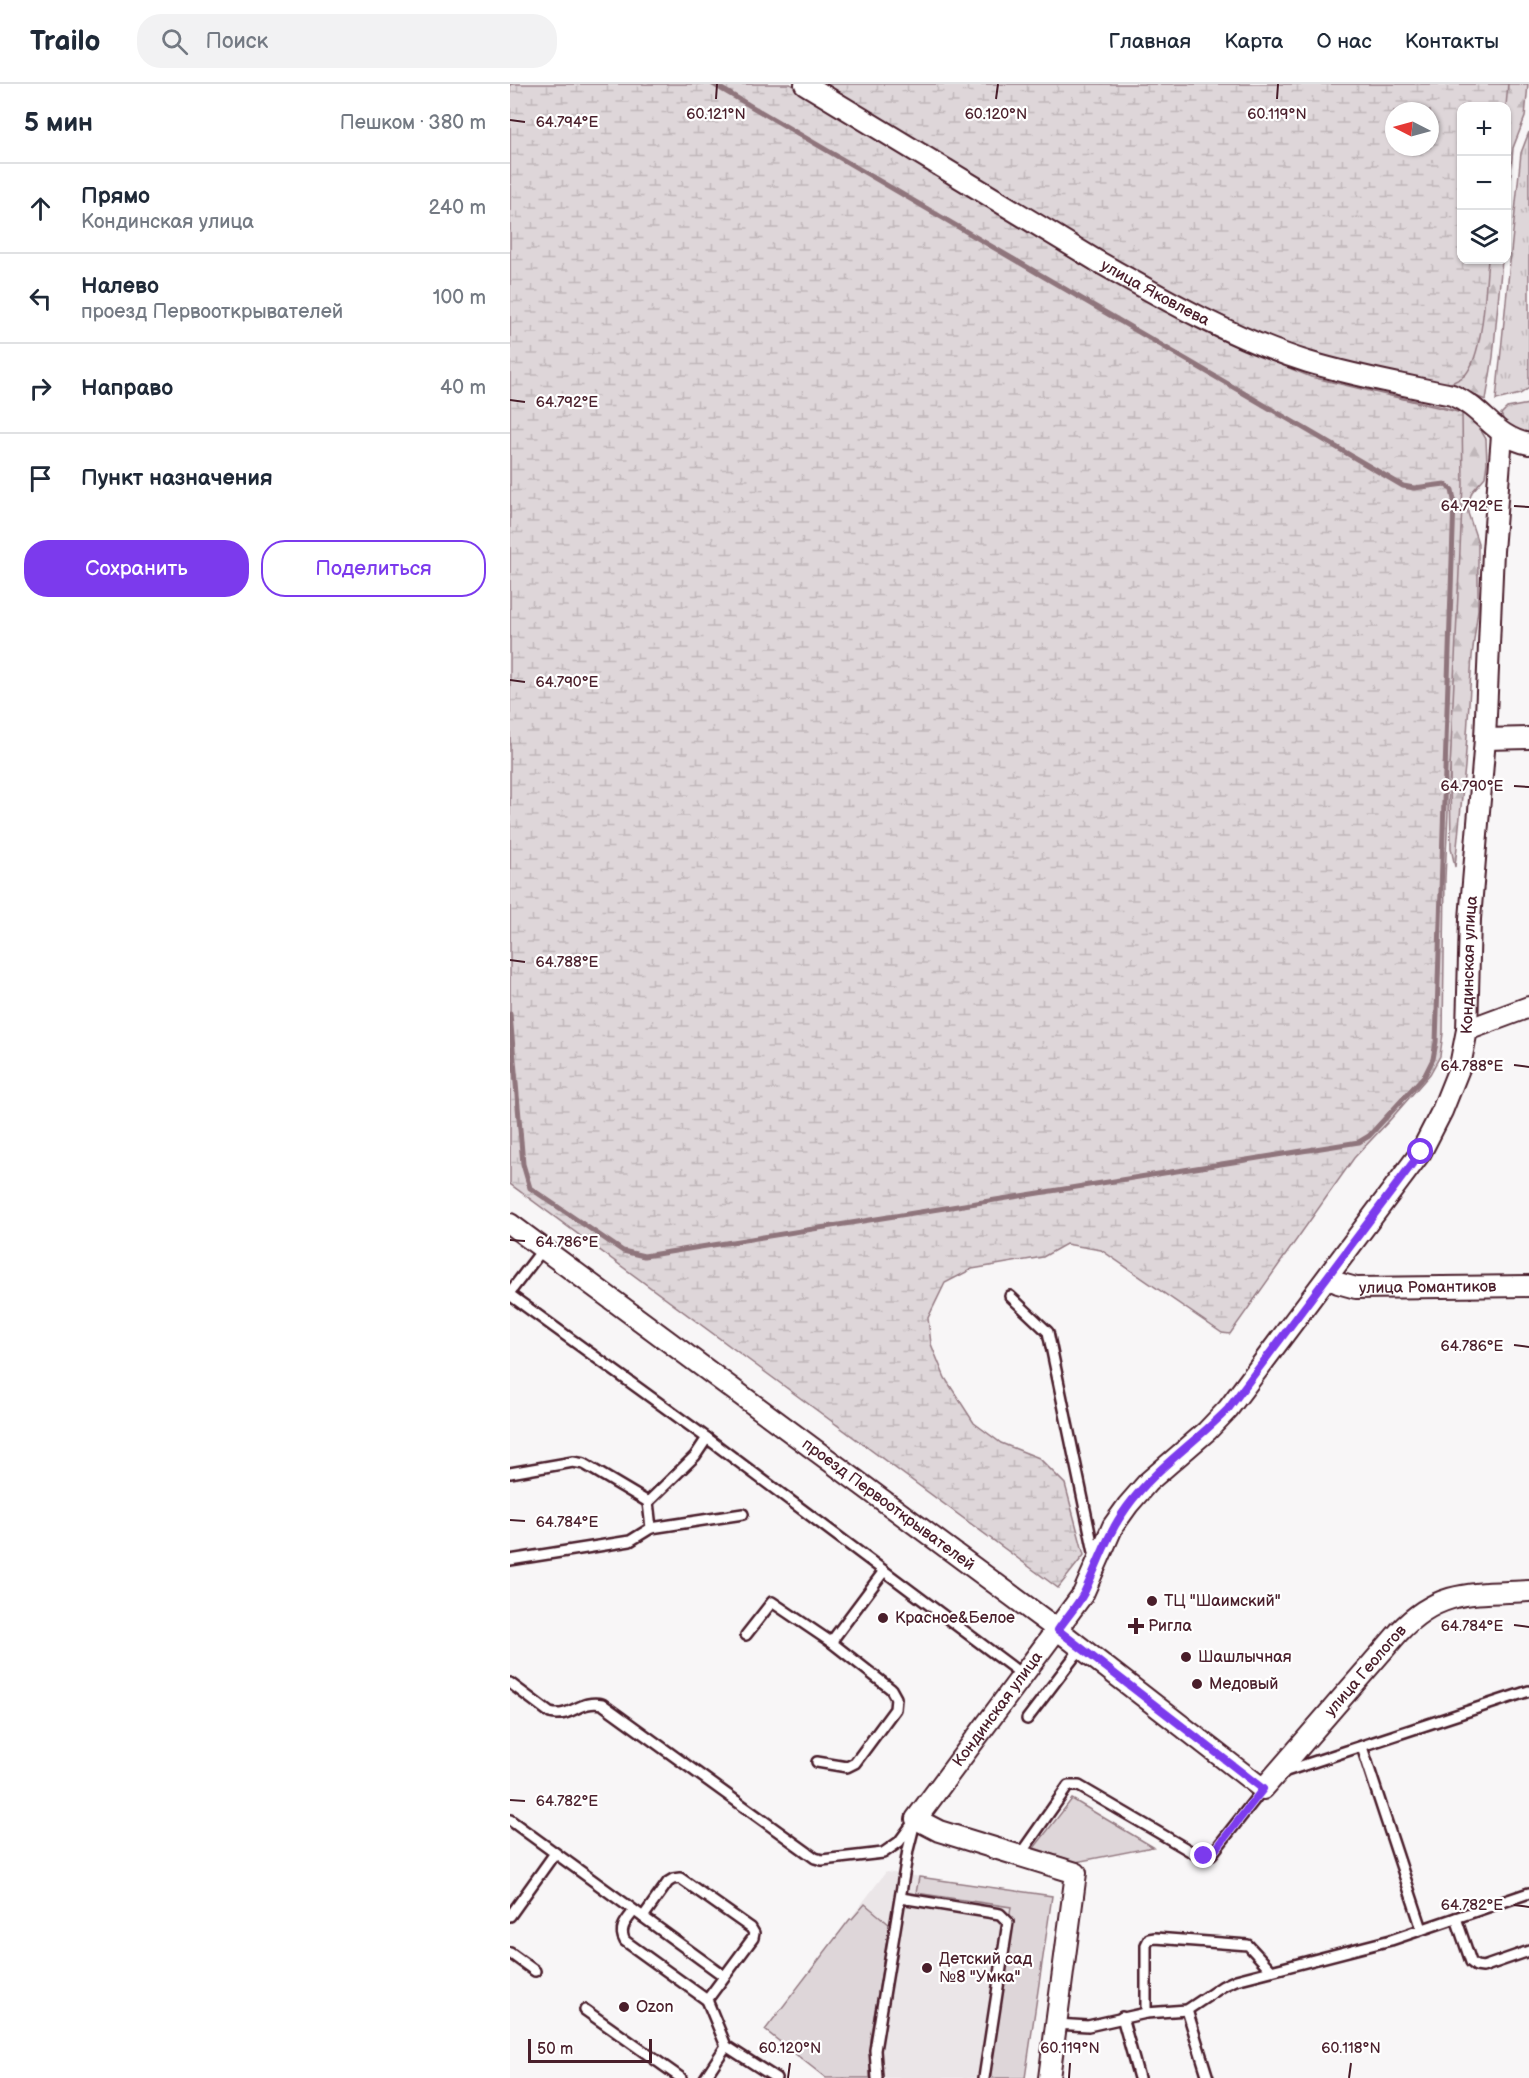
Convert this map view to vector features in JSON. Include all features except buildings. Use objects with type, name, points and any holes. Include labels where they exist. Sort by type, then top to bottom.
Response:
[{"type":"street","name":"улица Яковлева","points":[[805,84],[1097,261],[1204,318],[1271,349],[1310,363],[1452,395],[1473,407],[1502,435],[1529,444]]},
{"type":"street","name":"Кондинская улица","points":[[916,1819],[1083,1594],[1113,1526],[1128,1505],[1148,1482],[1207,1431],[1228,1409],[1421,1152],[1442,1111],[1460,1066],[1467,1030],[1470,919],[1485,739],[1493,552],[1502,435]]},
{"type":"street","points":[[1485,739],[1529,738]]},
{"type":"street","points":[[1467,1030],[1529,1007]]},
{"type":"street","name":"проезд Первооткрывателей","points":[[510,1224],[1081,1648],[1270,1782]]},
{"type":"street","name":"улица Романтиков","points":[[1328,1277],[1338,1283],[1356,1288],[1529,1286]]},
{"type":"street","name":"улица Геологов","points":[[1270,1782],[1398,1632],[1425,1608],[1441,1600],[1463,1595],[1529,1592]]},
{"type":"street","points":[[916,1819],[939,1831],[1076,1873],[1049,2078]]},
{"type":"lane","points":[[543,1249],[510,1294],[708,1438],[1024,1676]]},
{"type":"lane","points":[[1010,1296],[1048,1332],[1096,1563]]},
{"type":"lane","points":[[648,1502],[695,1456],[708,1438]]},
{"type":"lane","points":[[510,1473],[573,1462],[584,1464],[648,1502]]},
{"type":"lane","points":[[648,1502],[651,1528]]},
{"type":"lane","points":[[510,1560],[630,1541],[651,1528],[743,1514]]},
{"type":"lane","points":[[831,1642],[884,1571]]},
{"type":"lane","points":[[746,1635],[772,1602],[831,1642],[891,1689],[896,1698],[895,1708],[855,1763],[847,1767],[817,1762]]},
{"type":"lane","points":[[1027,1719],[1081,1648]]},
{"type":"lane","points":[[510,1683],[550,1713],[557,1715],[586,1703],[602,1704],[815,1858],[822,1860],[883,1853],[899,1842],[916,1819]]},
{"type":"lane","points":[[1018,1856],[1068,1786],[1079,1786],[1197,1855],[1212,1854],[1270,1782],[1362,1747],[1529,1691]]},
{"type":"lane","points":[[1362,1747],[1422,1929]]},
{"type":"lane","points":[[877,2078],[875,2050],[908,1850],[916,1819]]},
{"type":"lane","points":[[510,1820],[723,1976]]},
{"type":"lane","points":[[899,1842],[908,1850]]},
{"type":"lane","points":[[510,1916],[555,1853]]},
{"type":"lane","points":[[643,1917],[668,1882],[680,1878],[686,1880],[754,1933],[753,1938],[707,2000]]},
{"type":"lane","points":[[1056,2024],[1088,2026],[1146,2013],[1188,2010],[1223,1986],[1236,1980],[1371,1946],[1529,1893]]},
{"type":"lane","points":[[901,1898],[1000,1914],[1008,1922],[984,2078]]},
{"type":"lane","points":[[634,1911],[622,1929],[625,1941],[707,2000],[726,2046],[776,2078]]},
{"type":"lane","points":[[1456,1918],[1471,1962],[1476,1966],[1483,1966],[1529,1951]]},
{"type":"lane","points":[[1146,2013],[1146,1945],[1149,1939],[1248,1945],[1271,1970]]},
{"type":"lane","points":[[510,1953],[535,1971]]},
{"type":"lane","points":[[585,2010],[681,2078]]},
{"type":"lane","points":[[1188,2010],[1208,2078]]},
{"type":"lane","points":[[1122,2017],[1138,2078]]},
{"type":"lane","points":[[705,2078],[726,2046]]},
{"type":"shaded area","name":"Детский сад №8 \"Умка\"","points":[[886,1872],[1052,1896],[1025,2078],[826,2078],[765,2030]]},
{"type":"green space","points":[[510,84],[790,84],[1092,271],[1217,338],[1311,377],[1462,413],[1463,484],[1445,878],[1443,1033],[1440,1056],[1430,1074],[1354,1158],[1230,1334],[1222,1333],[1101,1250],[1066,1244],[1043,1257],[972,1269],[945,1283],[928,1318],[931,1344],[945,1378],[974,1423],[1001,1443],[1039,1458],[1065,1484],[1084,1555],[1058,1588],[510,1184]]},
{"type":"green space","points":[[790,84],[1092,271],[1217,338],[1311,377],[1443,407],[1462,413],[1476,422],[1486,439],[1487,463],[1485,477],[1472,492],[1468,504],[1468,513],[1478,543],[1478,609],[1472,656],[1465,766],[1455,867],[1451,848],[1450,774],[1456,499]]},
{"type":"green space","points":[[822,84],[1508,84],[1506,102],[1457,102],[1457,264],[1488,264],[1480,336],[1477,351],[1466,374],[1446,386],[1280,345],[1176,298]]},
{"type":"green space","points":[[1501,84],[1528,84],[1525,117],[1513,148],[1511,171],[1511,102],[1499,102]]},
{"type":"green space","points":[[1529,132],[1529,388],[1520,394],[1496,400],[1511,264],[1521,153]]},
{"type":"green space","points":[[1483,264],[1502,264],[1493,357],[1486,400],[1446,386]]},
{"type":"green space","points":[[1529,404],[1529,434],[1506,425],[1501,414],[1507,408]]},
{"type":"green space","points":[[1072,1799],[1153,1847],[1076,1862],[1034,1848]]},
{"type":"green space","points":[[919,1877],[1052,1896],[1025,2078],[984,2078],[1011,1907],[916,1893]]},
{"type":"green space","points":[[865,1904],[890,1925],[870,2039],[870,2078],[826,2078],[765,2030],[850,1919]]},
{"type":"waterway","points":[[510,1014],[523,1164],[530,1188],[623,1251],[644,1256],[1359,1142],[1369,1136],[1425,1075],[1433,1059],[1436,1042],[1454,500],[1452,490],[1445,484],[1414,488],[1403,486],[713,84]]},
{"type":"place","name":"ТЦ \"Шаимский\"","points":[[1152,1601]]},
{"type":"place","name":"Красное&Белое","points":[[883,1618]]},
{"type":"place","name":"Ригла","points":[[1136,1626]]},
{"type":"place","name":"Шашлычная","points":[[1186,1657]]},
{"type":"place","name":"Медовый","points":[[1197,1684]]},
{"type":"place","name":"Детский сад №8 \"Умка\"","points":[[927,1968]]},
{"type":"place","name":"Ozon","points":[[624,2007]]},
{"type":"route","points":[[1204,1856],[1212,1854],[1263,1789],[1058,1630],[1083,1594],[1113,1526],[1128,1505],[1148,1482],[1207,1431],[1228,1409],[1421,1152]]}]
